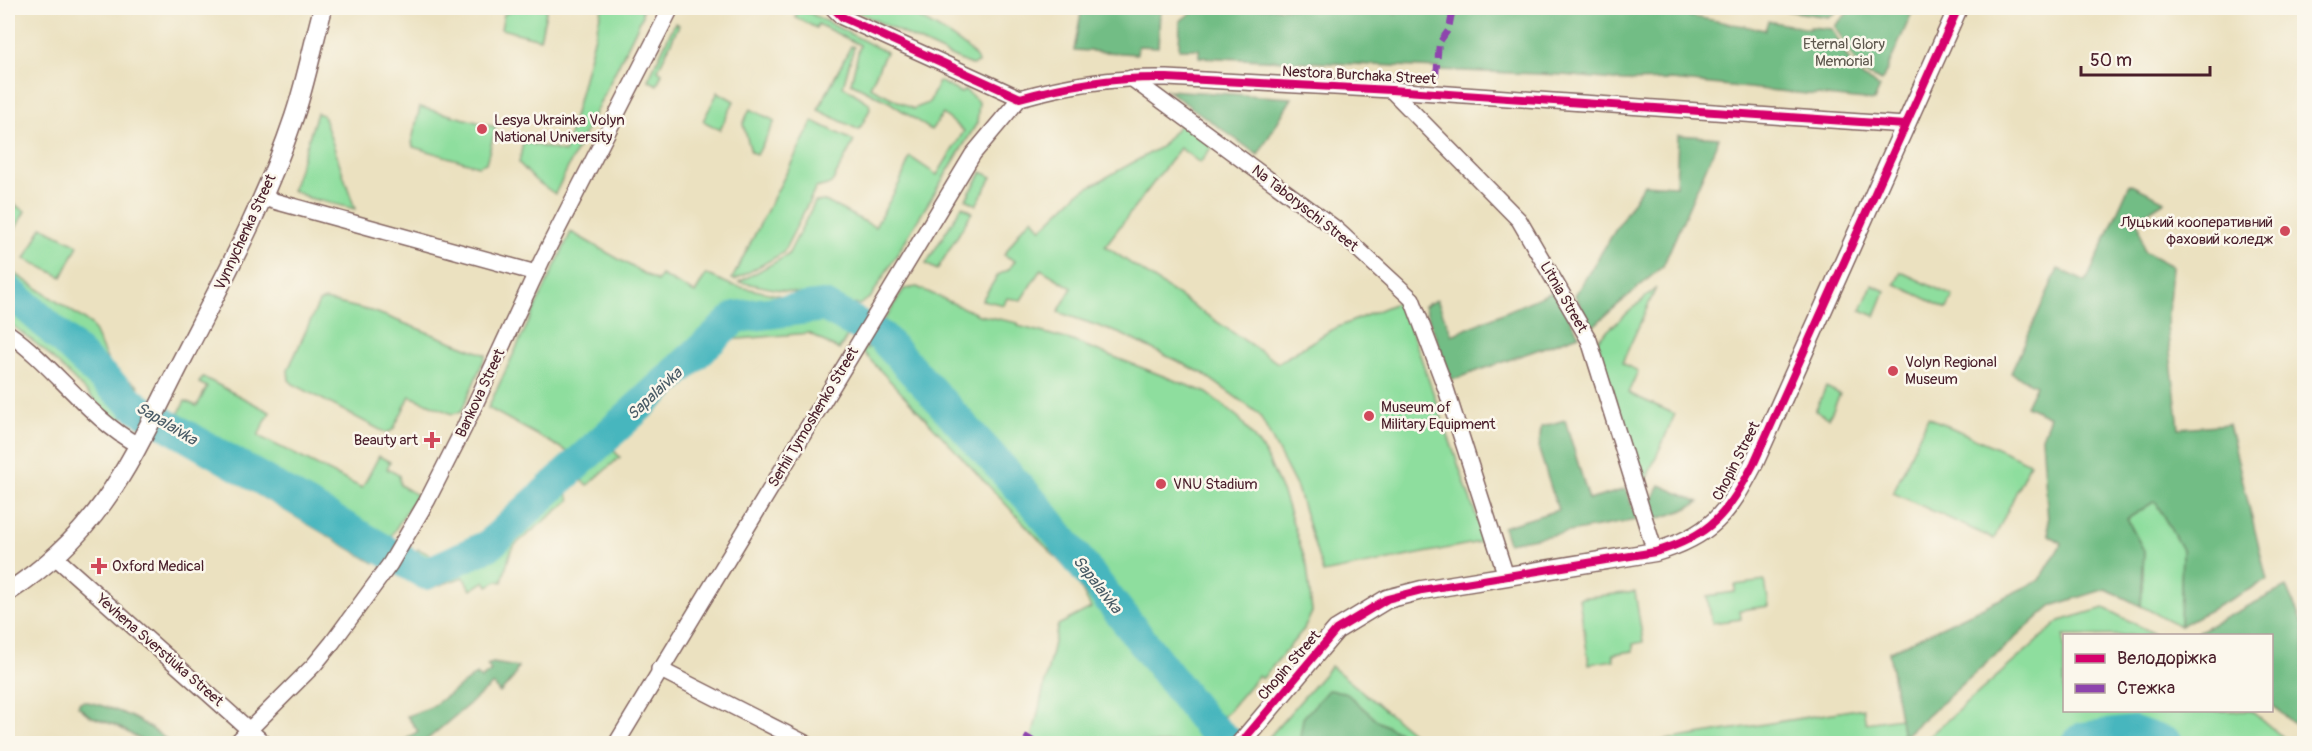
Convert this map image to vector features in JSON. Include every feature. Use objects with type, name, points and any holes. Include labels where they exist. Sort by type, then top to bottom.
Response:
[{"type":"street","name":"Vynnychenka Street","points":[[8,592],[55,557],[88,525],[107,500],[142,438],[244,240],[263,198],[294,116],[323,8]]},
{"type":"street","name":"Bankova Street","points":[[235,744],[314,665],[393,558],[427,501],[464,428],[536,273],[671,8]]},
{"type":"street","points":[[833,8],[842,17],[1020,98]]},
{"type":"street","name":"Chopin Street","points":[[1240,744],[1336,630],[1387,599],[1506,576],[1654,552],[1698,536],[1715,523],[1737,496],[1958,8]]},
{"type":"street","name":"Nestora Burchaka Street","points":[[1020,98],[1061,86],[1131,78],[1391,90],[1905,124]]},
{"type":"street","name":"Na Taboryschi Street","points":[[1131,78],[1335,228],[1412,299],[1446,389],[1506,576]]},
{"type":"street","name":"Litnia Street","points":[[1391,90],[1519,220],[1589,340],[1654,552]]},
{"type":"street","name":"Serhii Tymoshenko Street","points":[[616,744],[659,669],[973,154],[1020,98]]},
{"type":"street","points":[[263,198],[536,273]]},
{"type":"street","points":[[8,333],[33,352],[119,435],[142,438]]},
{"type":"street","name":"Yevhena Sverstiuka Street","points":[[55,557],[266,744]]},
{"type":"street","points":[[659,669],[807,744]]},
{"type":"green space","points":[[885,6],[904,11],[956,40],[975,57],[978,63],[972,65],[957,59],[849,8]]},
{"type":"green space","points":[[520,8],[547,8],[540,39],[501,29],[504,14]]},
{"type":"green space","points":[[602,8],[642,8],[642,17],[555,194],[535,180],[519,163],[523,142],[565,152]]},
{"type":"green space","points":[[800,8],[886,52],[870,87],[913,109],[929,103],[939,81],[961,93],[965,90],[979,102],[977,123],[871,297],[859,305],[739,282],[788,255],[815,202],[825,201],[875,227],[900,182],[910,157],[937,175],[964,131],[943,114],[931,130],[889,102],[851,83],[860,45],[818,24],[816,28],[795,17]]},
{"type":"green space","points":[[1082,8],[1165,8],[1160,11],[1158,47],[1138,46],[1137,54],[1074,50]]},
{"type":"green space","name":"Eternal Glory Memorial","points":[[1198,8],[1370,8],[1396,13],[1419,8],[1690,8],[1689,16],[1765,30],[1768,21],[1809,29],[1810,27],[1832,29],[1856,73],[1880,87],[1874,101],[1672,80],[1625,81],[1563,75],[1439,70],[1439,68],[1199,57],[1199,49],[1179,49],[1180,21]]},
{"type":"green space","points":[[1769,8],[1844,8],[1828,17]]},
{"type":"green space","points":[[1852,8],[1914,8],[1882,81],[1861,72],[1835,26]]},
{"type":"green space","points":[[675,23],[679,25],[658,70],[662,73],[657,85],[648,80]]},
{"type":"green space","points":[[851,46],[854,47],[843,86],[869,103],[870,109],[859,130],[818,110]]},
{"type":"green space","points":[[1167,90],[1292,98],[1258,155]]},
{"type":"green space","points":[[718,92],[734,101],[720,130],[703,121]]},
{"type":"green space","points":[[420,107],[496,127],[486,163],[478,166],[413,147],[412,140]]},
{"type":"green space","points":[[750,109],[775,121],[757,155],[751,152],[743,124]]},
{"type":"green space","points":[[317,113],[323,115],[355,209],[309,198],[292,190]]},
{"type":"green space","points":[[813,121],[854,141],[831,184],[816,188],[783,253],[735,280],[732,279]]},
{"type":"green space","points":[[1181,123],[1213,145],[1200,163],[1180,148],[1105,246],[1278,363],[1331,330],[1401,301],[1485,541],[1323,573],[1297,488],[1259,414],[1202,373],[1121,334],[1058,312],[1072,288],[1041,269],[1021,300],[1007,298],[1004,305],[982,300],[998,275],[1008,270],[1015,261],[1004,255],[1022,228],[1033,218],[1041,229],[1078,193],[1161,147]]},
{"type":"green space","points":[[1678,135],[1719,138],[1663,266],[1591,328],[1575,295],[1644,184],[1676,186]]},
{"type":"green space","points":[[982,172],[992,177],[976,205],[966,199]]},
{"type":"green space","points":[[2130,184],[2165,201],[2138,218],[2144,251],[2172,266],[2167,326],[2179,428],[2229,424],[2267,580],[2180,626],[2182,550],[2155,501],[2127,519],[2144,551],[2141,606],[2106,589],[2051,606],[1903,737],[1889,652],[2040,580],[2062,543],[2049,535],[2042,437],[2050,417],[2026,406],[2036,385],[2011,373],[2058,269],[2086,282]]},
{"type":"green space","points":[[8,201],[25,211],[8,243]]},
{"type":"green space","points":[[962,206],[972,212],[937,270],[926,264]]},
{"type":"green space","points":[[42,227],[78,245],[62,277],[25,259]]},
{"type":"green space","points":[[571,232],[657,281],[661,275],[695,293],[706,274],[731,285],[861,313],[839,350],[809,333],[727,340],[683,369],[606,443],[620,457],[588,485],[579,479],[566,492],[570,500],[516,544],[511,550],[502,582],[497,581],[488,586],[485,581],[471,590],[463,577],[429,589],[400,573],[418,549],[435,557],[472,546],[546,481],[570,453],[488,408]]},
{"type":"green space","points":[[8,269],[91,324],[112,370],[139,386],[119,424],[44,350],[8,322]]},
{"type":"green space","points":[[1901,272],[1953,296],[1947,309],[1895,284]]},
{"type":"green space","points":[[1872,285],[1885,291],[1875,316],[1861,310]]},
{"type":"green space","name":"VNU Stadium","points":[[917,287],[979,315],[1018,323],[1018,326],[1070,340],[1207,393],[1239,418],[1265,453],[1284,496],[1307,566],[1312,612],[1304,629],[1262,679],[1258,676],[1201,743],[1031,743],[1058,625],[1091,608],[1076,579],[861,350],[868,348],[881,325],[890,326],[883,322],[904,289]]},
{"type":"green space","points":[[1656,288],[1622,363],[1638,371],[1628,393],[1675,414],[1642,489],[1597,340]]},
{"type":"green space","points":[[1554,291],[1579,335],[1452,380],[1424,306],[1437,300],[1452,335]]},
{"type":"green space","points":[[325,300],[375,312],[486,355],[461,412],[452,414],[410,396],[393,430],[386,433],[293,384],[289,380],[288,370],[319,302]]},
{"type":"green space","points":[[203,377],[270,412],[258,436],[362,488],[379,456],[390,462],[387,469],[399,475],[400,485],[417,495],[374,563],[165,440],[185,401],[197,406],[207,387],[199,383]]},
{"type":"green space","points":[[1826,387],[1840,394],[1829,418],[1815,411]]},
{"type":"green space","points":[[1928,417],[2030,463],[1994,539],[1893,493]]},
{"type":"green space","points":[[1565,420],[1589,500],[1626,489],[1637,520],[1508,543],[1503,527],[1558,510],[1539,450],[1541,427]]},
{"type":"green space","points":[[1660,485],[1699,502],[1684,510],[1654,520],[1649,506]]},
{"type":"green space","points":[[2155,501],[2182,550],[2180,626],[2141,606],[2144,551],[2127,519]]},
{"type":"green space","points":[[1765,581],[1769,606],[1740,610],[1741,619],[1712,623],[1707,596],[1735,592],[1735,585]]},
{"type":"green space","points":[[2286,587],[2304,627],[2304,733],[2273,706],[2273,634],[2193,634]]},
{"type":"green space","points":[[1635,592],[1643,642],[1633,644],[1633,651],[1613,654],[1614,660],[1589,664],[1579,598]]},
{"type":"green space","points":[[2104,608],[2155,634],[2063,634],[2063,712],[2252,712],[2290,743],[1921,743],[2060,621]]},
{"type":"green space","points":[[493,663],[518,667],[514,677],[500,693],[493,684],[423,743],[401,743],[418,731],[407,716],[431,707],[477,674],[481,679],[491,671],[487,665]]},
{"type":"green space","points":[[1331,666],[1425,743],[1263,744]]},
{"type":"green space","points":[[1328,690],[1345,692],[1379,722],[1399,732],[1404,743],[1304,743],[1300,738],[1303,718]]},
{"type":"green space","points":[[84,701],[130,716],[151,728],[170,743],[146,743],[117,726],[90,716],[78,706]]},
{"type":"green space","points":[[1863,708],[1866,723],[1900,718],[1904,743],[1642,744]]},
{"type":"waterway","name":"Sapalaivka","points":[[8,291],[138,408],[426,574],[489,545],[736,317],[824,306],[882,337],[1037,507],[1206,723],[1231,744]]},
{"type":"waterway","name":"Sapalaivka","points":[[2076,744],[2083,738],[2134,732],[2168,744]]},
{"type":"marked path","points":[[1436,76],[1439,43],[1449,29],[1453,8]]},
{"type":"marked path","points":[[1025,736],[1038,744]]},
{"type":"cycle path","points":[[833,8],[842,17],[1020,98],[1093,82],[1167,78],[1391,90],[1905,125]]},
{"type":"cycle path","points":[[1240,744],[1336,630],[1387,599],[1422,590],[1655,552],[1690,538],[1716,520],[1735,496],[1754,463],[1958,8]]},
{"type":"place","name":"Lesya Ukrainka Volyn National University","points":[[482,129]]},
{"type":"place","name":"Луцький кооперативний фаховий коледж","points":[[2285,231]]},
{"type":"place","name":"Volyn Regional Museum","points":[[1893,371]]},
{"type":"place","name":"Museum of Military Equipment","points":[[1369,416]]},
{"type":"place","name":"Beauty art","points":[[432,440]]},
{"type":"place","name":"VNU Stadium","points":[[1161,484]]},
{"type":"place","name":"Oxford Medical","points":[[99,566]]}]
